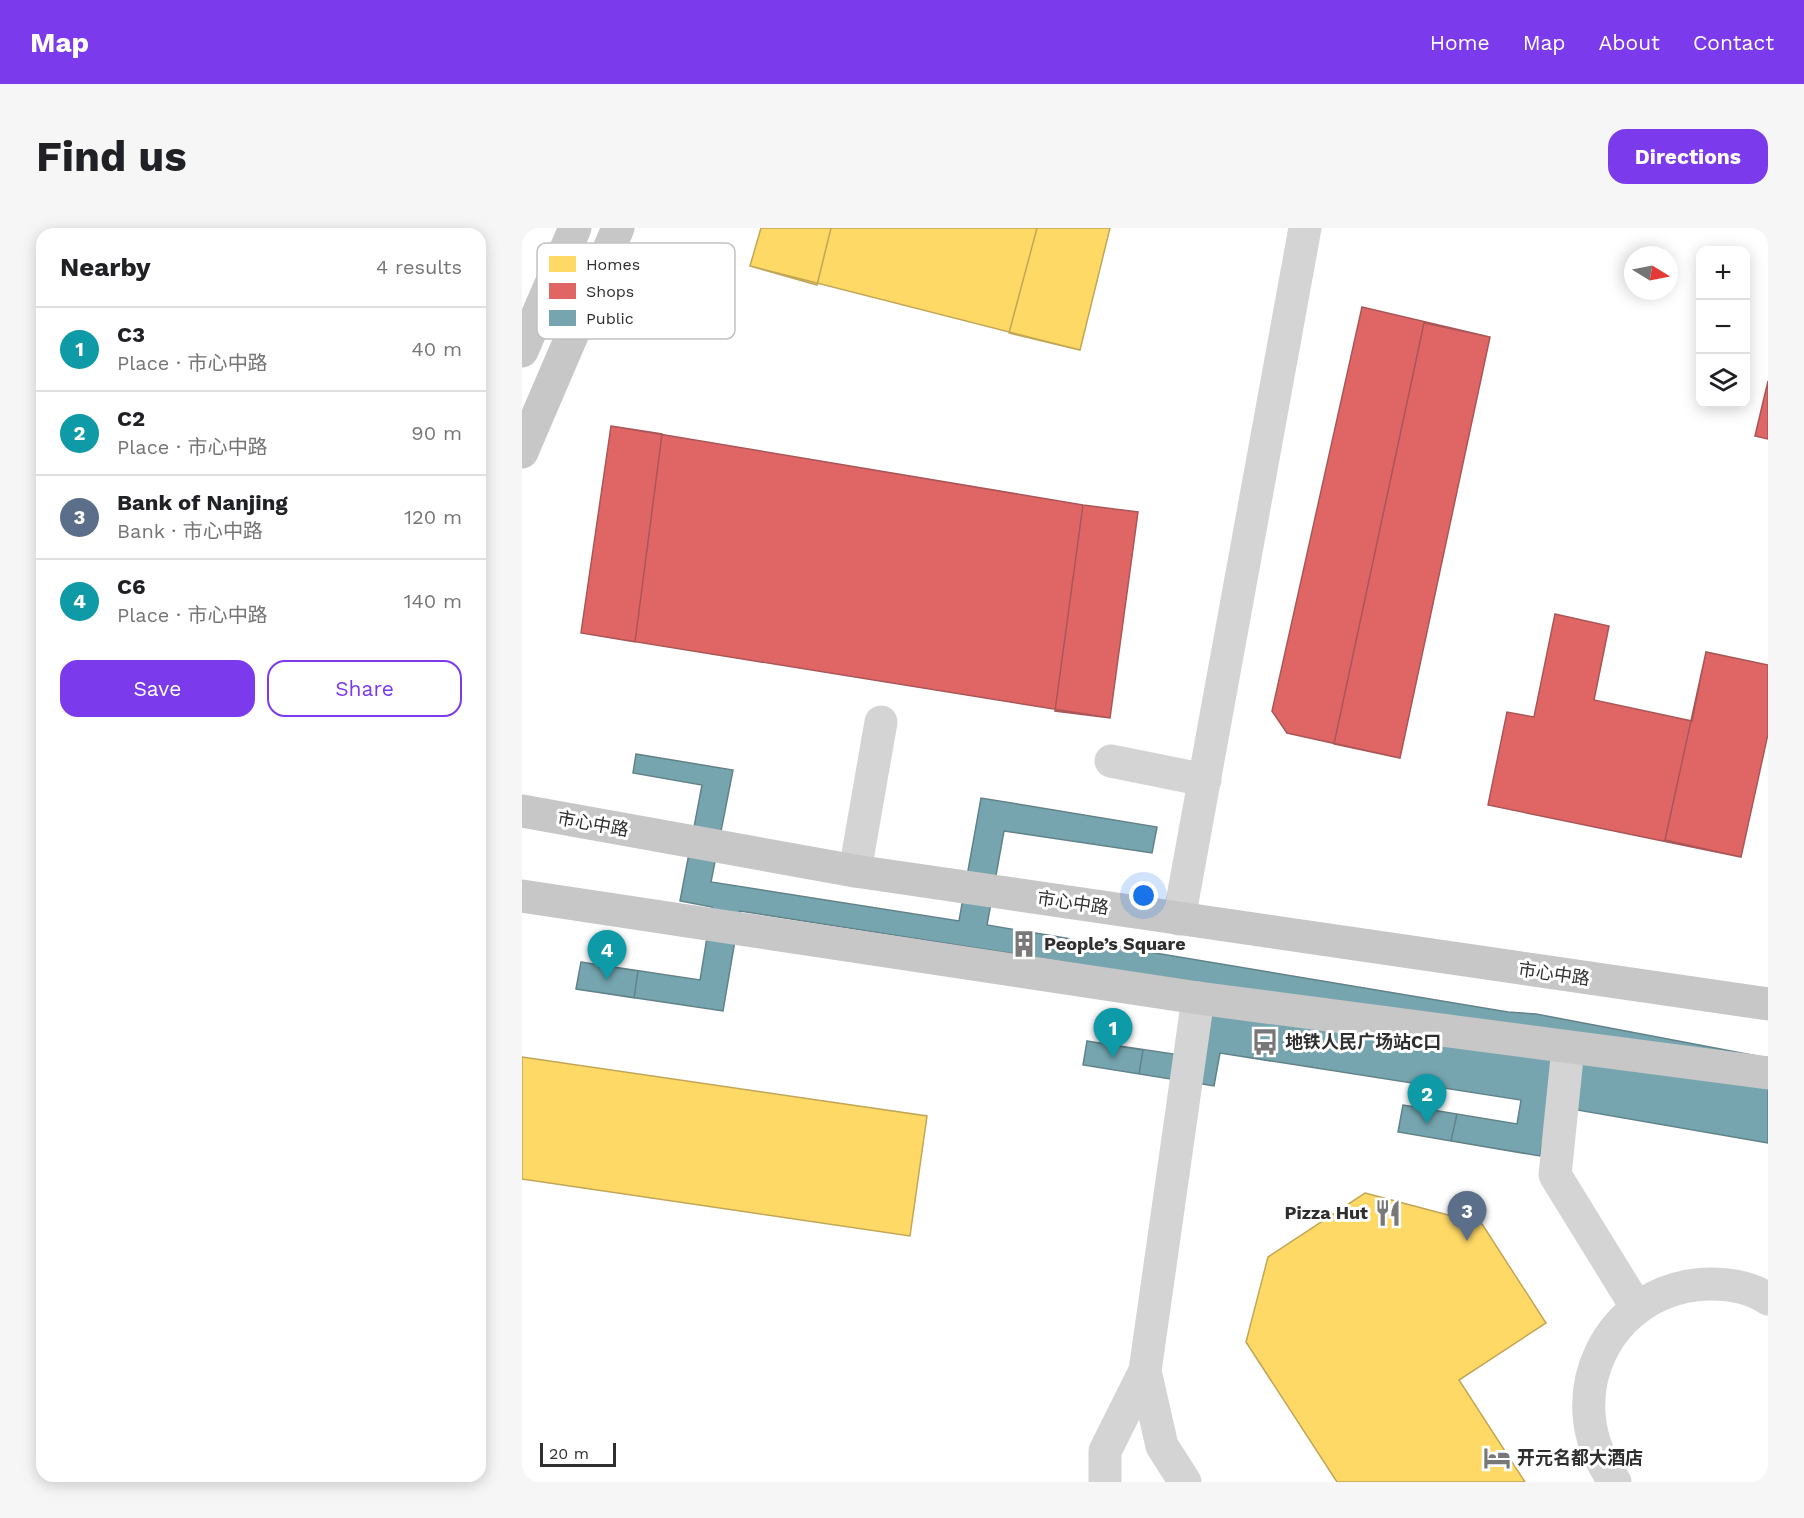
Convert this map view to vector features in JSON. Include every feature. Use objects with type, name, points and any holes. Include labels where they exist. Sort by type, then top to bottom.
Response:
[{"type":"main road","points":[[569,243],[575,228]]},
{"type":"main road","points":[[612,243],[618,228]]},
{"type":"main road","points":[[522,351],[537,316]]},
{"type":"main road","points":[[522,452],[570,339]]},
{"type":"main road","name":"市心中路","points":[[522,811],[855,871],[1768,1004]]},
{"type":"main road","points":[[522,896],[1198,998],[1768,1073]]},
{"type":"street","points":[[1179,919],[1305,228]]},
{"type":"street","points":[[855,871],[882,722]]},
{"type":"street","points":[[1111,761],[1205,780]]},
{"type":"street","points":[[1105,1482],[1105,1451],[1145,1371],[1198,998]]},
{"type":"street","points":[[1568,1048],[1555,1175],[1637,1308]]},
{"type":"street","points":[[1615,1482],[1596,1450],[1590,1428],[1588,1406],[1590,1383],[1596,1362],[1606,1341],[1620,1324],[1637,1308],[1656,1296],[1677,1288],[1699,1284],[1721,1284],[1743,1288],[1768,1299]]},
{"type":"street","points":[[1145,1371],[1162,1446],[1185,1482]]},
{"type":"building: Homes","points":[[761,228],[1110,228],[1080,350],[750,266]]},
{"type":"building: Homes","points":[[761,228],[831,228],[817,285],[750,266]]},
{"type":"building: Homes","points":[[1037,228],[1110,228],[1080,350],[1009,333]]},
{"type":"building: Homes","points":[[522,1057],[927,1116],[910,1236],[522,1179]]},
{"type":"building: Homes","points":[[1365,1193],[1482,1224],[1546,1323],[1459,1380],[1525,1482],[1337,1482],[1246,1342],[1268,1257]]},
{"type":"building: Shops","points":[[1362,307],[1490,337],[1400,758],[1287,733],[1272,711]]},
{"type":"building: Shops","points":[[1424,323],[1490,337],[1400,758],[1334,744]]},
{"type":"building: Shops","points":[[1768,381],[1768,439],[1755,436]]},
{"type":"building: Shops","points":[[611,426],[662,434],[635,642],[581,633]]},
{"type":"building: Shops","points":[[611,426],[1083,505],[1138,512],[1110,718],[581,633]]},
{"type":"building: Shops","points":[[1083,505],[1138,512],[1110,718],[1055,711]]},
{"type":"building: Shops","points":[[1555,614],[1609,626],[1594,700],[1692,721],[1706,652],[1768,665],[1768,734],[1741,857],[1488,805],[1507,712],[1534,717]]},
{"type":"building: Shops","points":[[1706,652],[1768,665],[1768,734],[1741,857],[1665,840]]},
{"type":"building: Public","name":"People’s Square","points":[[636,754],[733,770],[711,882],[959,921],[981,798],[1157,827],[1152,853],[1004,831],[987,925],[1508,1012],[1536,1014],[1768,1058],[1768,1143],[1549,1105],[1540,1156],[1398,1132],[1403,1105],[1517,1124],[1521,1100],[1220,1053],[1214,1086],[1083,1065],[1087,1041],[1193,1057],[1206,984],[740,911],[723,1011],[576,989],[581,962],[700,980],[712,907],[680,901],[702,785],[633,773]]},
{"type":"building: Public","points":[[581,962],[638,971],[634,998],[576,989]]},
{"type":"building: Public","points":[[1087,1041],[1143,1050],[1139,1074],[1083,1065]]},
{"type":"building: Public","points":[[1403,1105],[1457,1114],[1451,1141],[1398,1132]]},
{"type":"place","name":"People’s Square","points":[[1024,944]]},
{"type":"place","name":"C6","points":[[607,980]]},
{"type":"place","name":"地铁人民广场站C口","points":[[1265,1042]]},
{"type":"place","name":"C3","points":[[1113,1058]]},
{"type":"place","name":"C2","points":[[1427,1124]]},
{"type":"place","name":"Pizza Hut","points":[[1388,1213]]},
{"type":"place","name":"Bank of Nanjing","points":[[1467,1241]]},
{"type":"place","name":"开元名都大酒店","points":[[1497,1458]]}]
